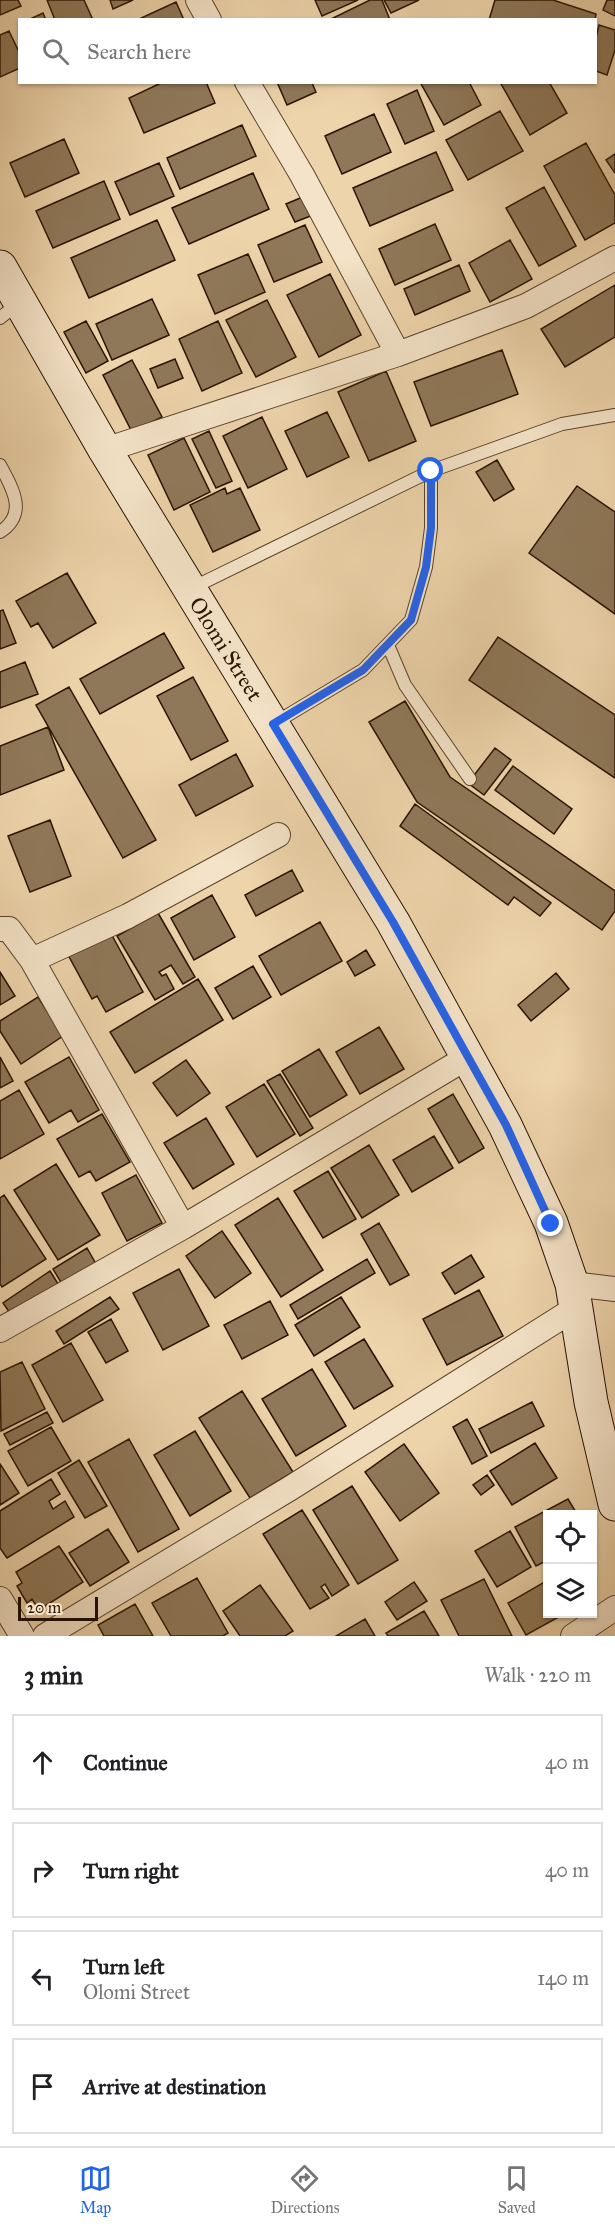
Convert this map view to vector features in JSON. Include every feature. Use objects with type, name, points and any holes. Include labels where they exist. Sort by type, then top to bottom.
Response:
[{"type":"main road","name":"Olomi Street","points":[[0,267],[10,310],[105,450],[273,724],[393,922],[506,1125],[546,1214],[574,1296],[591,1402],[615,1504]]},
{"type":"street","points":[[198,0],[208,18]]},
{"type":"street","points":[[248,84],[302,175],[398,354]]},
{"type":"street","points":[[105,450],[398,354],[526,306],[615,258]]},
{"type":"street","points":[[32,960],[128,916],[278,835]]},
{"type":"street","points":[[0,929],[9,928],[32,960],[183,1227]]},
{"type":"street","points":[[0,1330],[183,1227],[468,1057]]},
{"type":"street","points":[[45,1636],[289,1489],[574,1296],[615,1289]]},
{"type":"street","points":[[0,1599],[22,1636]]},
{"type":"street","points":[[573,1636],[615,1608]]},
{"type":"lane","points":[[189,590],[431,471],[562,424],[615,415]]},
{"type":"lane","points":[[0,465],[15,493],[15,509],[11,525],[0,532]]},
{"type":"lane","points":[[273,724],[363,670],[411,620],[426,567],[431,528],[431,471]]},
{"type":"lane","points":[[388,645],[405,685],[471,779]]},
{"type":"building","points":[[0,0],[18,0],[21,6],[0,15]]},
{"type":"building","points":[[47,0],[84,0],[92,18],[54,18]]},
{"type":"building","points":[[110,0],[133,0],[113,9]]},
{"type":"building","points":[[315,0],[358,0],[322,16]]},
{"type":"building","points":[[370,0],[382,0],[389,18],[333,18]]},
{"type":"building","points":[[384,0],[419,0],[391,13]]},
{"type":"building","points":[[495,0],[553,0],[596,14],[595,18],[490,18]]},
{"type":"building","points":[[607,0],[615,0],[615,16],[603,10]]},
{"type":"building","points":[[176,2],[183,18],[141,18]]},
{"type":"building","points":[[43,13],[45,18],[32,18]]},
{"type":"building","points":[[599,25],[615,30],[615,50],[607,75],[597,71]]},
{"type":"building","points":[[9,31],[18,50],[18,69],[0,77],[0,35]]},
{"type":"building","points":[[159,84],[207,84],[215,103],[144,133],[129,98]]},
{"type":"building","points":[[278,84],[312,84],[316,92],[287,105]]},
{"type":"building","points":[[421,84],[470,84],[481,105],[444,125]]},
{"type":"building","points":[[501,84],[550,84],[567,113],[530,135]]},
{"type":"building","points":[[417,90],[434,131],[405,144],[387,104]]},
{"type":"building","points":[[500,111],[523,151],[468,180],[446,140]]},
{"type":"building","points":[[374,114],[391,152],[342,174],[325,136]]},
{"type":"building","points":[[242,125],[256,156],[180,189],[167,158]]},
{"type":"building","points":[[64,139],[79,173],[25,197],[10,163]]},
{"type":"building","points":[[586,143],[615,195],[615,223],[585,240],[544,166]]},
{"type":"building","points":[[436,152],[453,190],[370,226],[353,188]]},
{"type":"building","points":[[615,154],[615,173],[606,160]]},
{"type":"building","points":[[159,163],[174,196],[130,215],[115,182]]},
{"type":"building","points":[[253,173],[269,209],[189,244],[172,208]]},
{"type":"building","points":[[104,181],[120,219],[53,248],[36,211]]},
{"type":"building","points":[[544,187],[576,246],[539,266],[506,208]]},
{"type":"building","points":[[305,196],[313,215],[295,222],[286,204]]},
{"type":"building","points":[[157,220],[175,260],[89,298],[71,258]]},
{"type":"building","points":[[435,224],[451,260],[395,285],[379,249]]},
{"type":"building","points":[[305,225],[322,262],[274,282],[258,245]]},
{"type":"building","points":[[510,240],[532,279],[490,302],[469,263]]},
{"type":"building","points":[[248,254],[265,292],[215,314],[198,275]]},
{"type":"building","points":[[459,265],[470,291],[415,315],[404,289]]},
{"type":"building","points":[[330,274],[361,335],[319,357],[287,295]]},
{"type":"building","points":[[615,285],[615,337],[565,367],[541,329]]},
{"type":"building","points":[[152,299],[169,335],[112,360],[96,324]]},
{"type":"building","points":[[267,300],[296,357],[256,377],[226,320]]},
{"type":"building","points":[[86,321],[108,361],[86,373],[64,332]]},
{"type":"building","points":[[218,321],[242,373],[202,391],[179,339]]},
{"type":"building","points":[[502,350],[518,394],[431,426],[414,382]]},
{"type":"building","points":[[175,359],[183,378],[158,388],[150,369]]},
{"type":"building","points":[[132,360],[162,417],[132,432],[103,375]]},
{"type":"building","points":[[386,371],[416,441],[369,461],[338,392]]},
{"type":"building","points":[[327,412],[349,457],[307,477],[285,431]]},
{"type":"building","points":[[262,417],[287,469],[248,488],[223,436]]},
{"type":"building","points":[[209,431],[232,481],[216,488],[192,439]]},
{"type":"building","points":[[184,438],[210,492],[174,510],[148,455]]},
{"type":"building","points":[[497,460],[514,489],[494,501],[476,472]]},
{"type":"building","points":[[577,486],[615,512],[615,614],[529,553]]},
{"type":"building","points":[[225,488],[227,494],[240,488],[260,530],[213,552],[190,505]]},
{"type":"building","points":[[67,573],[96,623],[53,648],[38,623],[31,627],[16,601]]},
{"type":"building","points":[[3,610],[16,643],[0,649],[0,611]]},
{"type":"building","points":[[164,633],[184,668],[100,714],[80,679]]},
{"type":"building","points":[[498,637],[615,715],[615,778],[469,680]]},
{"type":"building","points":[[25,662],[38,694],[0,708],[0,672]]},
{"type":"building","points":[[193,677],[228,741],[191,760],[157,696]]},
{"type":"building","points":[[69,687],[156,840],[123,858],[36,705]]},
{"type":"building","points":[[405,701],[450,777],[615,891],[615,911],[602,930],[417,802],[369,722]]},
{"type":"building","points":[[48,727],[64,770],[0,795],[0,746]]},
{"type":"building","points":[[495,748],[511,760],[484,795],[468,783]]},
{"type":"building","points":[[236,754],[253,786],[196,816],[179,785]]},
{"type":"building","points":[[513,766],[572,809],[554,834],[495,790]]},
{"type":"building","points":[[415,804],[551,903],[540,916],[514,897],[508,905],[400,826]]},
{"type":"building","points":[[50,820],[71,876],[30,892],[8,836]]},
{"type":"building","points":[[292,870],[303,891],[256,916],[245,895]]},
{"type":"building","points":[[212,895],[235,937],[194,960],[171,918]]},
{"type":"building","points":[[158,913],[195,977],[183,984],[171,965],[159,972],[162,976],[166,974],[174,989],[155,1000],[117,936]]},
{"type":"building","points":[[320,922],[342,961],[281,995],[259,956]]},
{"type":"building","points":[[109,930],[143,992],[106,1012],[97,996],[92,999],[67,953]]},
{"type":"building","points":[[366,950],[375,965],[355,976],[347,962]]},
{"type":"building","points":[[253,966],[271,997],[233,1019],[215,988]]},
{"type":"building","points":[[0,972],[15,996],[0,1005]]},
{"type":"building","points":[[556,973],[569,989],[531,1021],[518,1005]]},
{"type":"building","points":[[198,979],[223,1020],[135,1073],[110,1032]]},
{"type":"building","points":[[38,997],[63,1036],[21,1064],[0,1031],[0,1021]]},
{"type":"building","points":[[379,1027],[404,1069],[360,1094],[336,1052]]},
{"type":"building","points":[[319,1049],[347,1095],[310,1117],[282,1071]]},
{"type":"building","points":[[0,1057],[13,1081],[0,1088]]},
{"type":"building","points":[[69,1057],[99,1110],[78,1122],[71,1110],[49,1123],[25,1082]]},
{"type":"building","points":[[186,1060],[210,1093],[177,1116],[153,1083]]},
{"type":"building","points":[[280,1074],[313,1128],[300,1136],[267,1081]]},
{"type":"building","points":[[264,1084],[295,1134],[257,1157],[226,1107]]},
{"type":"building","points":[[19,1090],[44,1134],[0,1159],[0,1101]]},
{"type":"building","points":[[453,1094],[484,1148],[459,1163],[428,1109]]},
{"type":"building","points":[[102,1114],[130,1162],[96,1181],[90,1171],[79,1177],[57,1139]]},
{"type":"building","points":[[206,1118],[234,1164],[193,1189],[164,1143]]},
{"type":"building","points":[[434,1136],[453,1168],[412,1192],[393,1160]]},
{"type":"building","points":[[369,1145],[399,1195],[362,1218],[331,1168]]},
{"type":"building","points":[[56,1164],[100,1235],[58,1260],[14,1190]]},
{"type":"building","points":[[328,1171],[356,1219],[323,1238],[294,1191]]},
{"type":"building","points":[[136,1175],[162,1223],[127,1241],[102,1193]]},
{"type":"building","points":[[4,1195],[46,1259],[2,1287],[0,1284],[0,1198]]},
{"type":"building","points":[[278,1198],[323,1270],[281,1297],[235,1225]]},
{"type":"building","points":[[379,1223],[409,1275],[390,1285],[361,1234]]},
{"type":"building","points":[[222,1231],[251,1273],[215,1298],[186,1256]]},
{"type":"building","points":[[87,1248],[96,1264],[62,1284],[53,1269]]},
{"type":"building","points":[[471,1255],[484,1277],[455,1294],[442,1273]]},
{"type":"building","points":[[367,1259],[375,1273],[298,1319],[290,1305]]},
{"type":"building","points":[[179,1269],[209,1326],[163,1350],[133,1293]]},
{"type":"building","points":[[50,1271],[60,1287],[14,1319],[3,1303]]},
{"type":"building","points":[[479,1290],[503,1336],[447,1365],[423,1319]]},
{"type":"building","points":[[110,1297],[119,1309],[64,1344],[56,1331]]},
{"type":"building","points":[[341,1297],[360,1327],[314,1356],[295,1325]]},
{"type":"building","points":[[270,1301],[288,1335],[242,1359],[224,1325]]},
{"type":"building","points":[[111,1319],[128,1351],[106,1363],[88,1332]]},
{"type":"building","points":[[364,1339],[393,1386],[354,1409],[325,1362]]},
{"type":"building","points":[[71,1343],[103,1400],[63,1422],[32,1365]]},
{"type":"building","points":[[22,1362],[45,1409],[1,1431],[0,1372]]},
{"type":"building","points":[[312,1369],[346,1426],[296,1456],[262,1399]]},
{"type":"building","points":[[242,1391],[293,1472],[250,1498],[199,1418]]},
{"type":"building","points":[[532,1402],[544,1426],[491,1453],[479,1429]]},
{"type":"building","points":[[47,1412],[53,1423],[10,1445],[4,1434]]},
{"type":"building","points":[[467,1419],[487,1456],[472,1464],[453,1427]]},
{"type":"building","points":[[51,1427],[71,1461],[28,1486],[8,1451]]},
{"type":"building","points":[[195,1431],[231,1491],[190,1516],[154,1455]]},
{"type":"building","points":[[129,1439],[179,1529],[138,1552],[88,1462]]},
{"type":"building","points":[[535,1443],[557,1478],[512,1505],[490,1471]]},
{"type":"building","points":[[404,1444],[439,1493],[400,1521],[365,1472]]},
{"type":"building","points":[[79,1460],[107,1506],[85,1518],[58,1473]]},
{"type":"building","points":[[0,1464],[19,1493],[0,1505]]},
{"type":"building","points":[[487,1475],[494,1485],[481,1495],[473,1485]]},
{"type":"building","points":[[51,1479],[60,1494],[49,1501],[53,1509],[65,1501],[74,1517],[7,1558],[0,1548],[0,1511]]},
{"type":"building","points":[[352,1486],[398,1560],[358,1584],[313,1510]]},
{"type":"building","points":[[568,1499],[575,1510],[547,1510]]},
{"type":"building","points":[[302,1510],[349,1585],[332,1596],[325,1584],[321,1587],[329,1598],[310,1609],[263,1534]]},
{"type":"building","points":[[543,1512],[543,1562],[536,1566],[515,1527]]},
{"type":"building","points":[[108,1529],[129,1562],[90,1586],[69,1553]]},
{"type":"building","points":[[510,1531],[531,1567],[497,1587],[475,1551]]},
{"type":"building","points":[[59,1546],[83,1582],[39,1610],[32,1599],[27,1603],[17,1586],[22,1583],[16,1572]]},
{"type":"building","points":[[197,1578],[228,1633],[223,1636],[171,1636],[152,1603]]},
{"type":"building","points":[[484,1579],[512,1636],[459,1636],[441,1600]]},
{"type":"building","points":[[414,1582],[427,1601],[397,1620],[385,1602]]},
{"type":"building","points":[[543,1583],[543,1618],[557,1618],[526,1635],[508,1603]]},
{"type":"building","points":[[260,1585],[293,1631],[285,1636],[240,1636],[223,1611]]},
{"type":"building","points":[[135,1604],[153,1636],[104,1636],[98,1625]]},
{"type":"building","points":[[424,1611],[439,1636],[388,1636],[386,1633]]},
{"type":"building","points":[[365,1619],[375,1636],[336,1636]]},
{"type":"route","points":[[431,471],[431,528],[426,567],[411,620],[363,670],[273,724],[393,922],[506,1125],[551,1224]]}]
